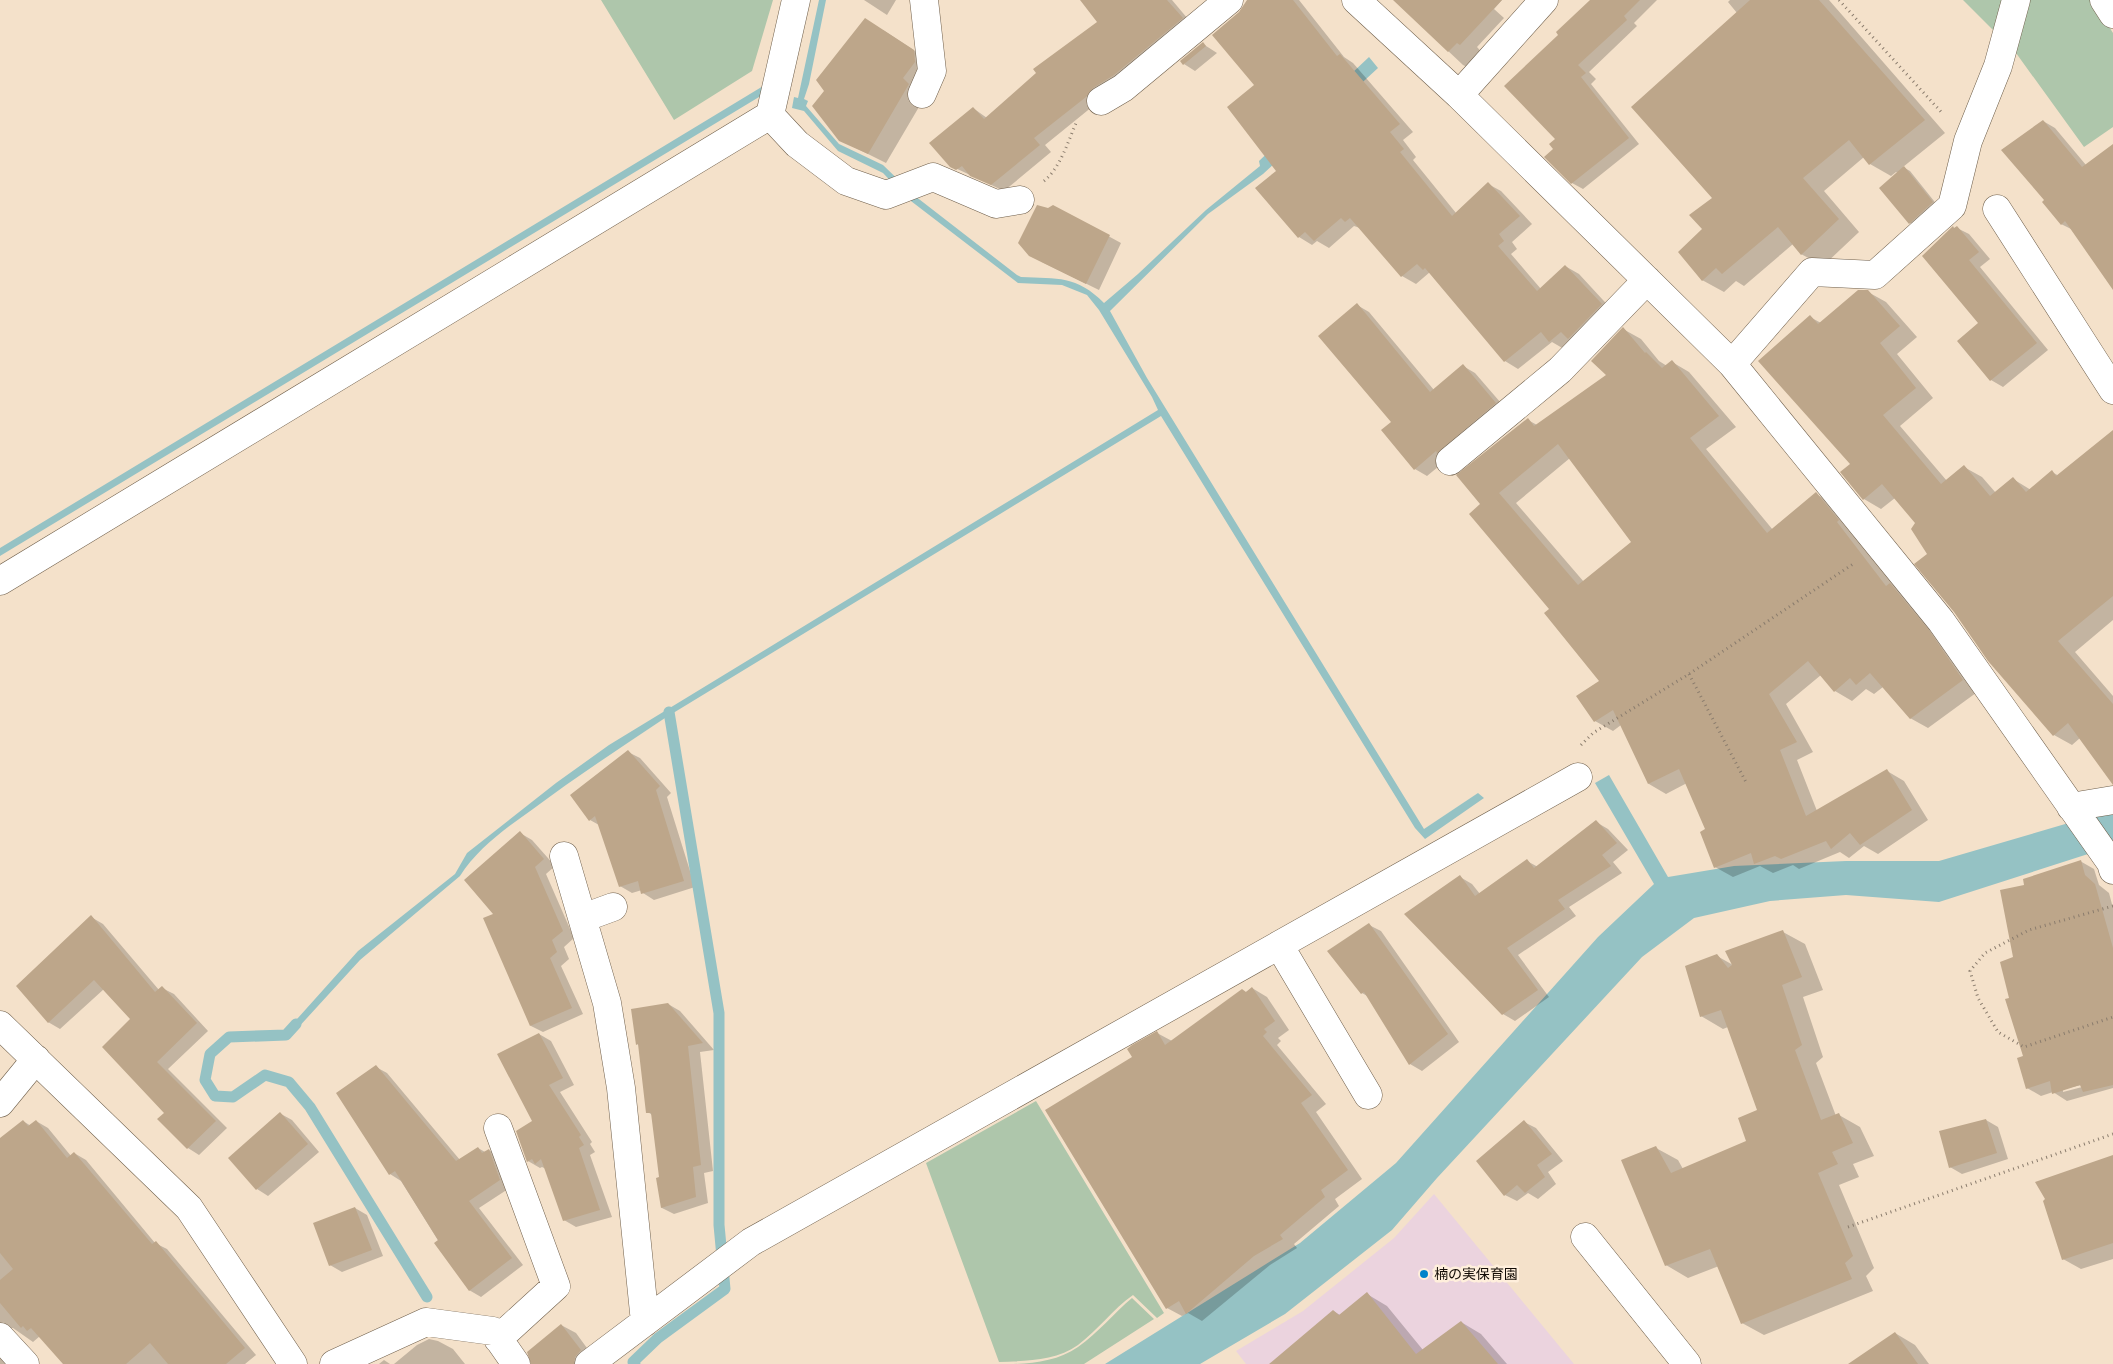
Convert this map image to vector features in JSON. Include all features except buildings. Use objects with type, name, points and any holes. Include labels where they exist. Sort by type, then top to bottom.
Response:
[{"type":"street","points":[[0,581],[770,115],[796,0]]},
{"type":"street","points":[[922,94],[932,71],[924,0]]},
{"type":"street","points":[[1101,101],[1123,88],[1230,0]]},
{"type":"street","points":[[1356,0],[1459,95],[1732,364],[1941,621],[2111,863],[2113,870]]},
{"type":"street","points":[[1459,95],[1544,0]]},
{"type":"street","points":[[1732,364],[1812,272],[1875,276],[1952,206],[1968,141],[1998,66],[2016,0]]},
{"type":"street","points":[[2104,0],[2113,14]]},
{"type":"street","points":[[770,115],[797,144],[846,181],[886,195],[933,177],[996,204],[1020,200]]},
{"type":"street","points":[[1998,209],[2113,390]]},
{"type":"street","points":[[1450,461],[1560,370],[1647,280]]},
{"type":"street","points":[[589,1364],[750,1242],[1569,782]]},
{"type":"street","points":[[2071,807],[2113,800]]},
{"type":"street","points":[[564,856],[608,1003],[621,1088],[645,1322]]},
{"type":"street","points":[[583,918],[613,907]]},
{"type":"street","points":[[1279,945],[1368,1094]]},
{"type":"street","points":[[0,1025],[189,1208],[291,1363]]},
{"type":"street","points":[[0,1103],[36,1059]]},
{"type":"street","points":[[498,1128],[556,1286],[498,1339]]},
{"type":"street","points":[[1585,1238],[1687,1364]]},
{"type":"street","points":[[334,1364],[426,1322],[493,1331],[516,1364]]},
{"type":"street","points":[[0,1337],[25,1364]]},
{"type":"path","points":[[1840,0],[1968,141]]},
{"type":"path","points":[[1020,200],[1049,176],[1063,153],[1081,112],[1101,101]]},
{"type":"path","points":[[1569,782],[1573,753],[1593,733],[1689,674],[1861,558],[1875,540]]},
{"type":"path","points":[[1689,674],[1747,784]]},
{"type":"path","points":[[2113,906],[2029,930],[1985,953],[1970,971],[1978,998],[1998,1032],[2024,1047],[2113,1017]]},
{"type":"path","points":[[1848,1227],[2113,1134]]},
{"type":"shaded area","name":"楠の実保育園","points":[[1434,1194],[1574,1364],[1246,1364],[1236,1351],[1303,1311],[1394,1238]]},
{"type":"green space","points":[[601,0],[773,0],[752,71],[674,120]]},
{"type":"green space","points":[[1963,0],[2003,0],[1996,33]]},
{"type":"green space","points":[[2027,0],[2092,0],[2113,33],[2113,127],[2084,147],[2016,53]]},
{"type":"green space","points":[[1036,1101],[1164,1313],[1157,1318],[1133,1295],[1085,1339],[1069,1350],[1040,1359],[999,1362],[926,1163]]},
{"type":"green space","points":[[1132,1298],[1154,1319],[1084,1364],[1008,1364],[1044,1361],[1070,1352],[1092,1336]]},
{"type":"water","points":[[819,0],[826,0],[809,84],[804,99],[808,101],[806,106],[839,144],[883,165],[915,196],[1017,275],[1021,277],[1066,280],[1084,287],[1104,303],[1206,210],[1260,166],[1259,161],[1369,57],[1378,68],[1263,174],[1208,214],[1110,311],[1147,378],[1424,829],[1478,793],[1484,798],[1425,839],[1415,828],[1161,416],[665,718],[565,786],[493,839],[475,856],[460,876],[360,960],[296,1030],[286,1035],[289,1028],[358,951],[455,874],[467,853],[556,783],[609,745],[1158,410],[1099,310],[1087,295],[1062,285],[1018,283],[907,198],[883,173],[838,151],[804,111],[792,108],[794,97],[798,98]]},
{"type":"water","points":[[765,85],[764,94],[0,556],[0,548]]},
{"type":"water","points":[[1609,775],[1668,877],[1734,866],[1846,861],[1939,861],[2113,810],[2113,846],[1939,902],[1846,895],[1770,901],[1694,918],[1642,957],[1437,1178],[1392,1230],[1285,1314],[1200,1364],[1105,1364],[1300,1243],[1396,1163],[1598,937],[1654,884],[1595,783]]},
{"type":"waterway","points":[[635,1364],[633,1362],[658,1338],[725,1289],[719,1225],[719,1013],[669,712]]},
{"type":"waterway","points":[[296,1024],[286,1035],[229,1037],[210,1054],[205,1080],[215,1096],[233,1097],[265,1075],[289,1082],[310,1107],[427,1297]]},
{"type":"place","name":"楠の実保育園","points":[[1424,1274]]}]
